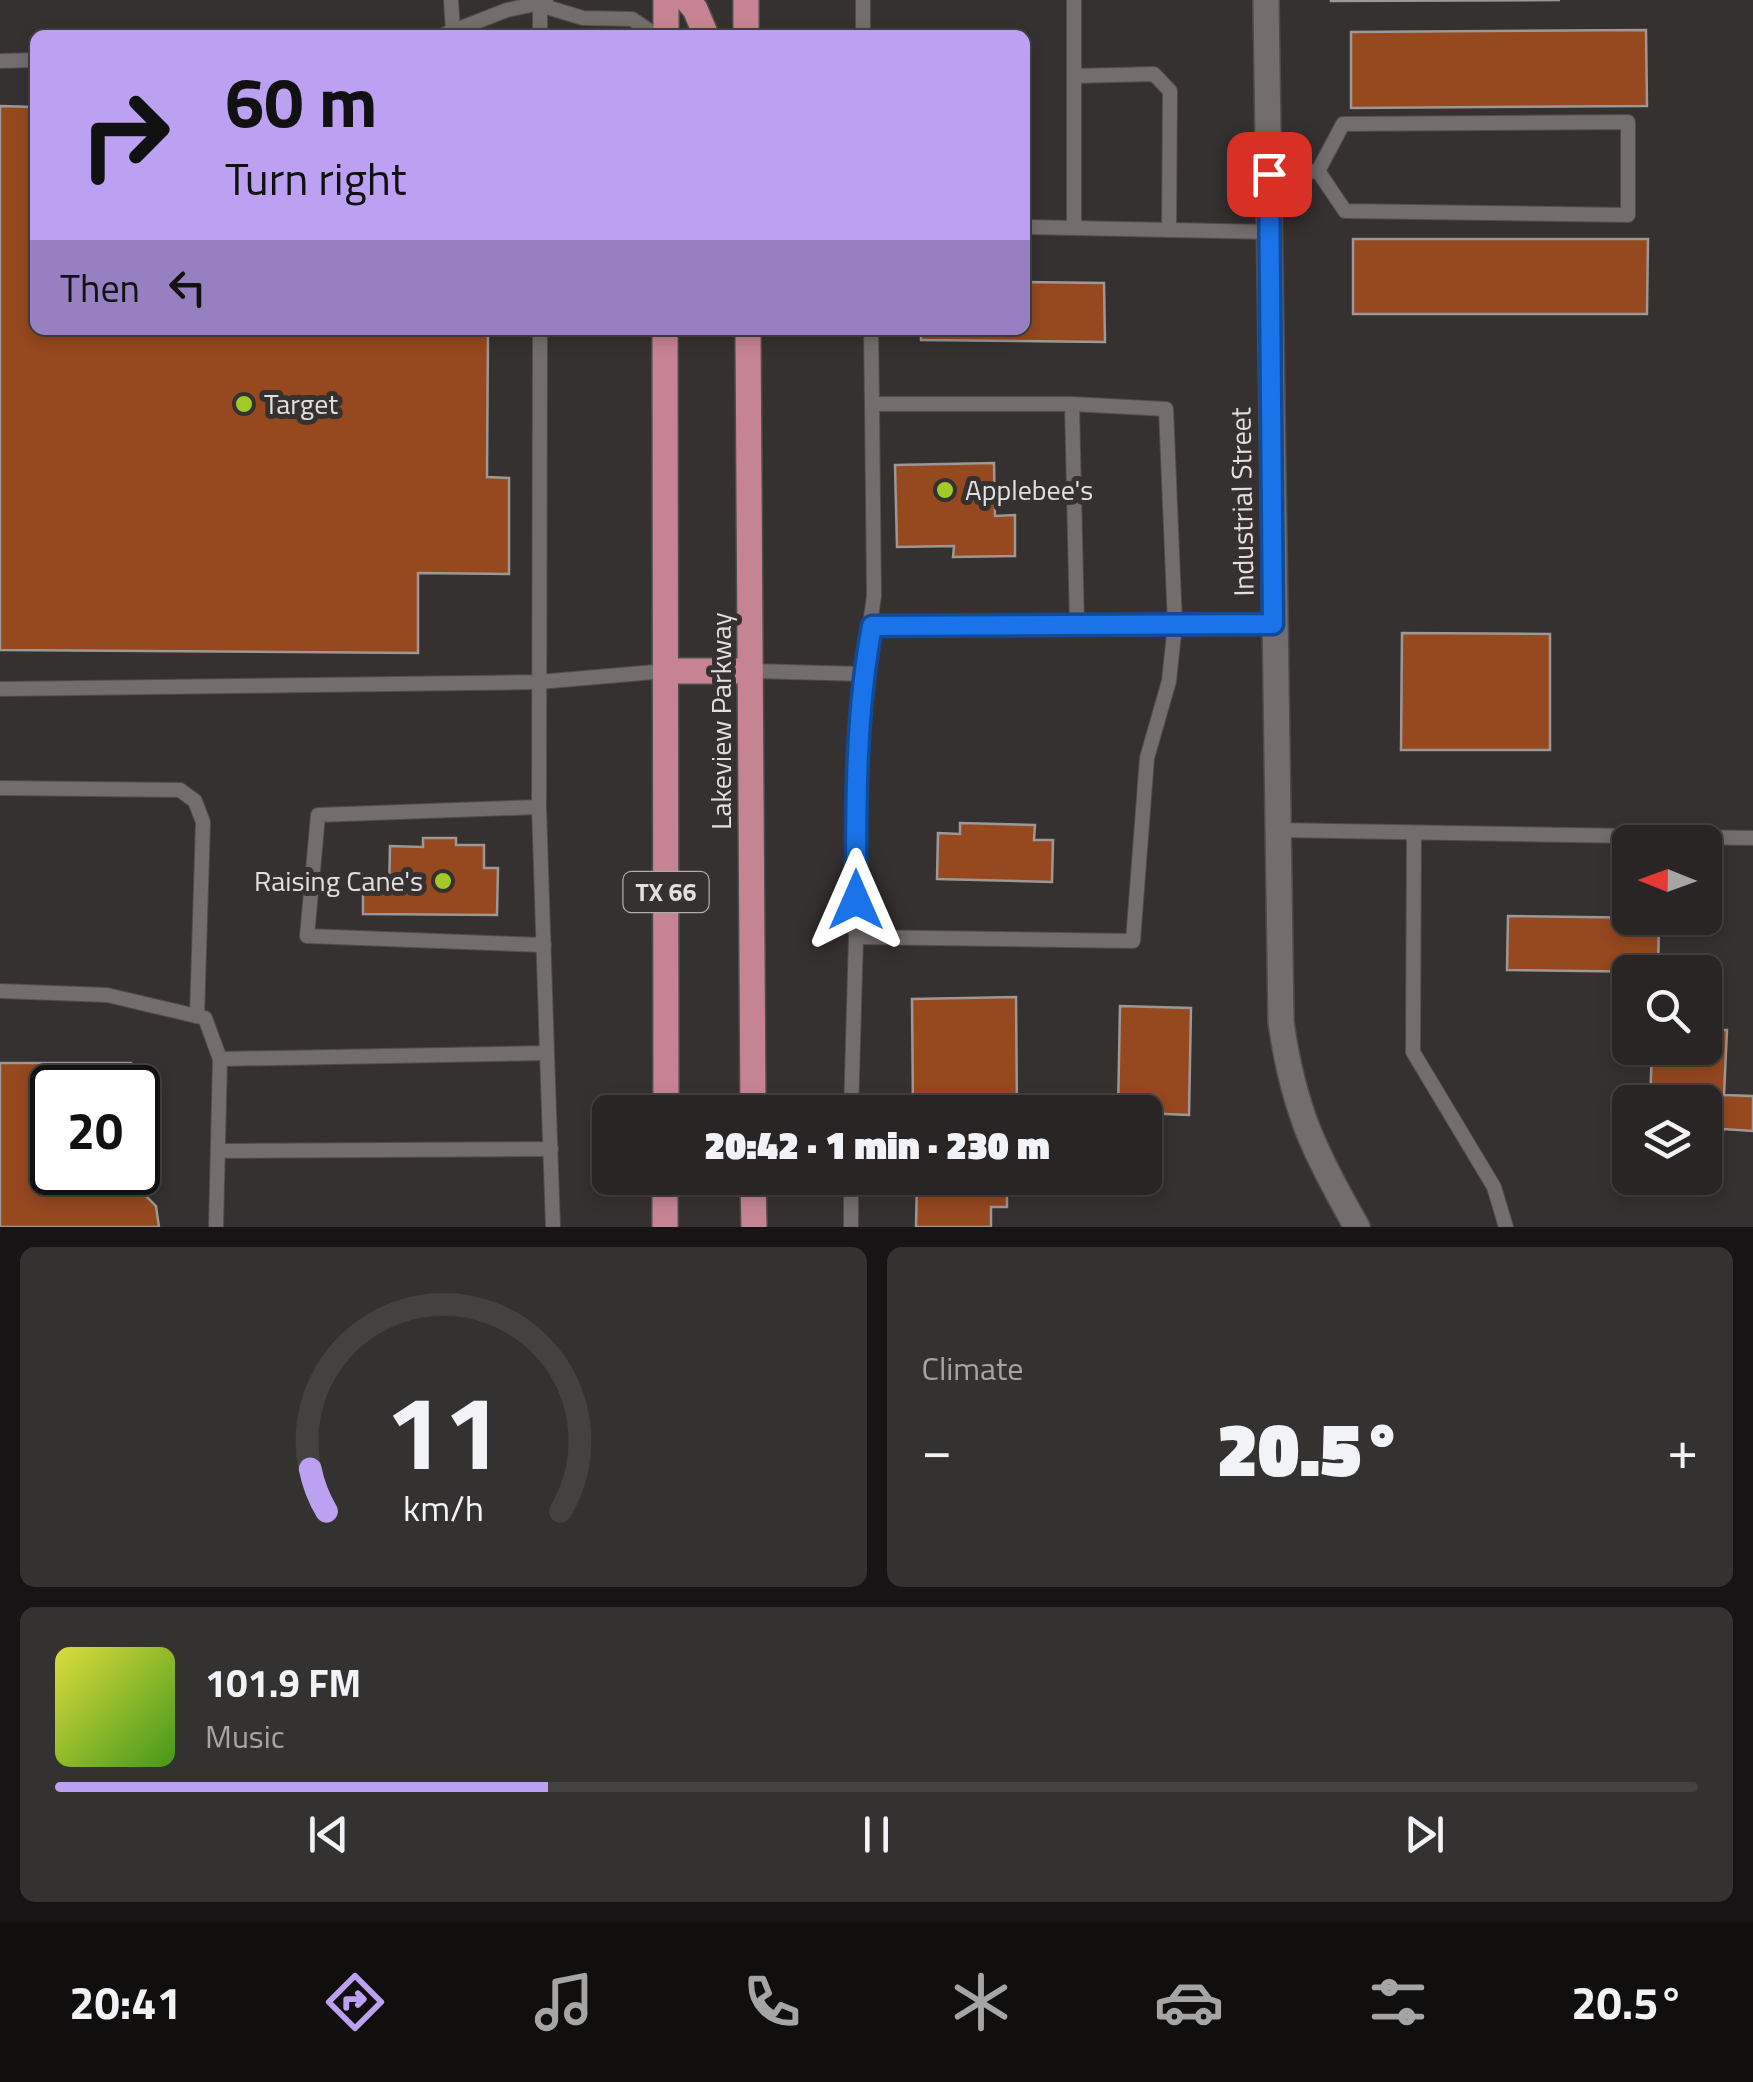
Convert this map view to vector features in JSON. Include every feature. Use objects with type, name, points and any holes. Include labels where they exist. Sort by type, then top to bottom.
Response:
[{"type":"main road","points":[[666,0],[666,30]]},
{"type":"main road","points":[[686,0],[695,9],[704,30]]},
{"type":"main road","points":[[746,0],[746,30]]},
{"type":"main road","name":"Lakeview Parkway","points":[[665,335],[666,1095]]},
{"type":"main road","name":"Lakeview Parkway","points":[[748,335],[753,1095]]},
{"type":"main road","points":[[666,672],[750,671]]},
{"type":"main road","points":[[665,1227],[666,1195]]},
{"type":"main road","points":[[753,1195],[754,1227]]},
{"type":"street","name":"Industrial Street","points":[[1266,0],[1280,1022],[1286,1062],[1305,1130],[1358,1227]]},
{"type":"lane","points":[[448,30],[451,0]]},
{"type":"lane","points":[[863,0],[863,30]]},
{"type":"lane","points":[[1074,0],[1074,228]]},
{"type":"lane","points":[[456,30],[507,10],[544,2],[583,18],[632,19],[648,30]]},
{"type":"lane","points":[[541,30],[544,2]]},
{"type":"lane","points":[[0,60],[30,60]]},
{"type":"lane","points":[[1074,76],[1154,74],[1170,91],[1170,230]]},
{"type":"lane","points":[[1628,122],[1628,216],[1345,211],[1318,172],[1343,124],[1628,122]]},
{"type":"lane","points":[[1269,174],[1318,172]]},
{"type":"lane","points":[[1030,227],[1269,232]]},
{"type":"lane","points":[[540,335],[539,806],[553,1227]]},
{"type":"lane","points":[[851,1095],[856,754],[872,626],[871,335]]},
{"type":"lane","points":[[856,937],[1133,941],[1147,758],[1168,681],[1176,624],[1166,409],[1072,404],[872,404]]},
{"type":"lane","points":[[1072,404],[1077,626]]},
{"type":"lane","points":[[872,626],[1273,624]]},
{"type":"lane","points":[[750,671],[863,674]]},
{"type":"lane","points":[[0,689],[539,682],[666,672]]},
{"type":"lane","points":[[0,788],[180,790],[195,801],[203,822],[196,1016]]},
{"type":"lane","points":[[539,806],[318,815],[307,936],[544,945]]},
{"type":"lane","points":[[1278,830],[1753,838]]},
{"type":"lane","points":[[1414,833],[1413,1052],[1494,1186],[1506,1227]]},
{"type":"lane","points":[[0,991],[107,995],[204,1018],[220,1059],[216,1227]]},
{"type":"lane","points":[[220,1059],[547,1053]]},
{"type":"lane","points":[[218,1151],[551,1150]]},
{"type":"lane","points":[[851,1195],[851,1227]]},
{"type":"building","points":[[1331,0],[1560,0],[1331,1]]},
{"type":"building","points":[[1646,30],[1647,106],[1351,108],[1351,32]]},
{"type":"building","name":"Target","points":[[0,106],[30,107],[30,335],[488,335],[487,477],[509,478],[509,574],[418,573],[418,653],[0,650]]},
{"type":"building","points":[[1353,239],[1648,239],[1647,314],[1353,314]]},
{"type":"building","points":[[1030,282],[1104,283],[1105,342],[921,340],[921,335],[1030,335]]},
{"type":"building","name":"Applebee's","points":[[994,463],[995,516],[1015,515],[1015,556],[953,557],[954,546],[897,547],[895,465]]},
{"type":"building","points":[[1402,633],[1550,634],[1550,750],[1401,750]]},
{"type":"building","points":[[960,823],[1035,825],[1034,840],[1053,840],[1052,882],[937,879],[938,833],[960,834]]},
{"type":"building","name":"Raising Cane's","points":[[423,838],[456,838],[456,845],[484,845],[484,868],[498,868],[497,915],[363,914],[363,893],[389,893],[390,846],[423,847]]},
{"type":"building","points":[[1508,916],[1612,917],[1612,935],[1659,935],[1658,955],[1612,955],[1612,971],[1507,970]]},
{"type":"building","points":[[1016,997],[1017,1095],[913,1095],[912,999]]},
{"type":"building","points":[[1120,1006],[1191,1008],[1189,1115],[1162,1114],[1162,1095],[1118,1095]]},
{"type":"building","points":[[1722,1030],[1727,1030],[1724,1095],[1753,1096],[1753,1131],[1723,1129],[1722,1154],[1722,1085],[1651,1085],[1651,1065],[1722,1065]]},
{"type":"building","points":[[0,1063],[131,1063],[30,1065],[30,1195],[145,1195],[156,1206],[159,1227],[0,1227]]},
{"type":"building","points":[[917,1195],[1007,1195],[1007,1207],[991,1207],[991,1227],[916,1227]]},
{"type":"place","name":"Target","points":[[244,404]]},
{"type":"place","name":"Applebee's","points":[[945,490]]},
{"type":"place","name":"Raising Cane's","points":[[443,881]]},
{"type":"route","points":[[856,900],[856,754],[872,626],[1273,624],[1269,174]]}]
